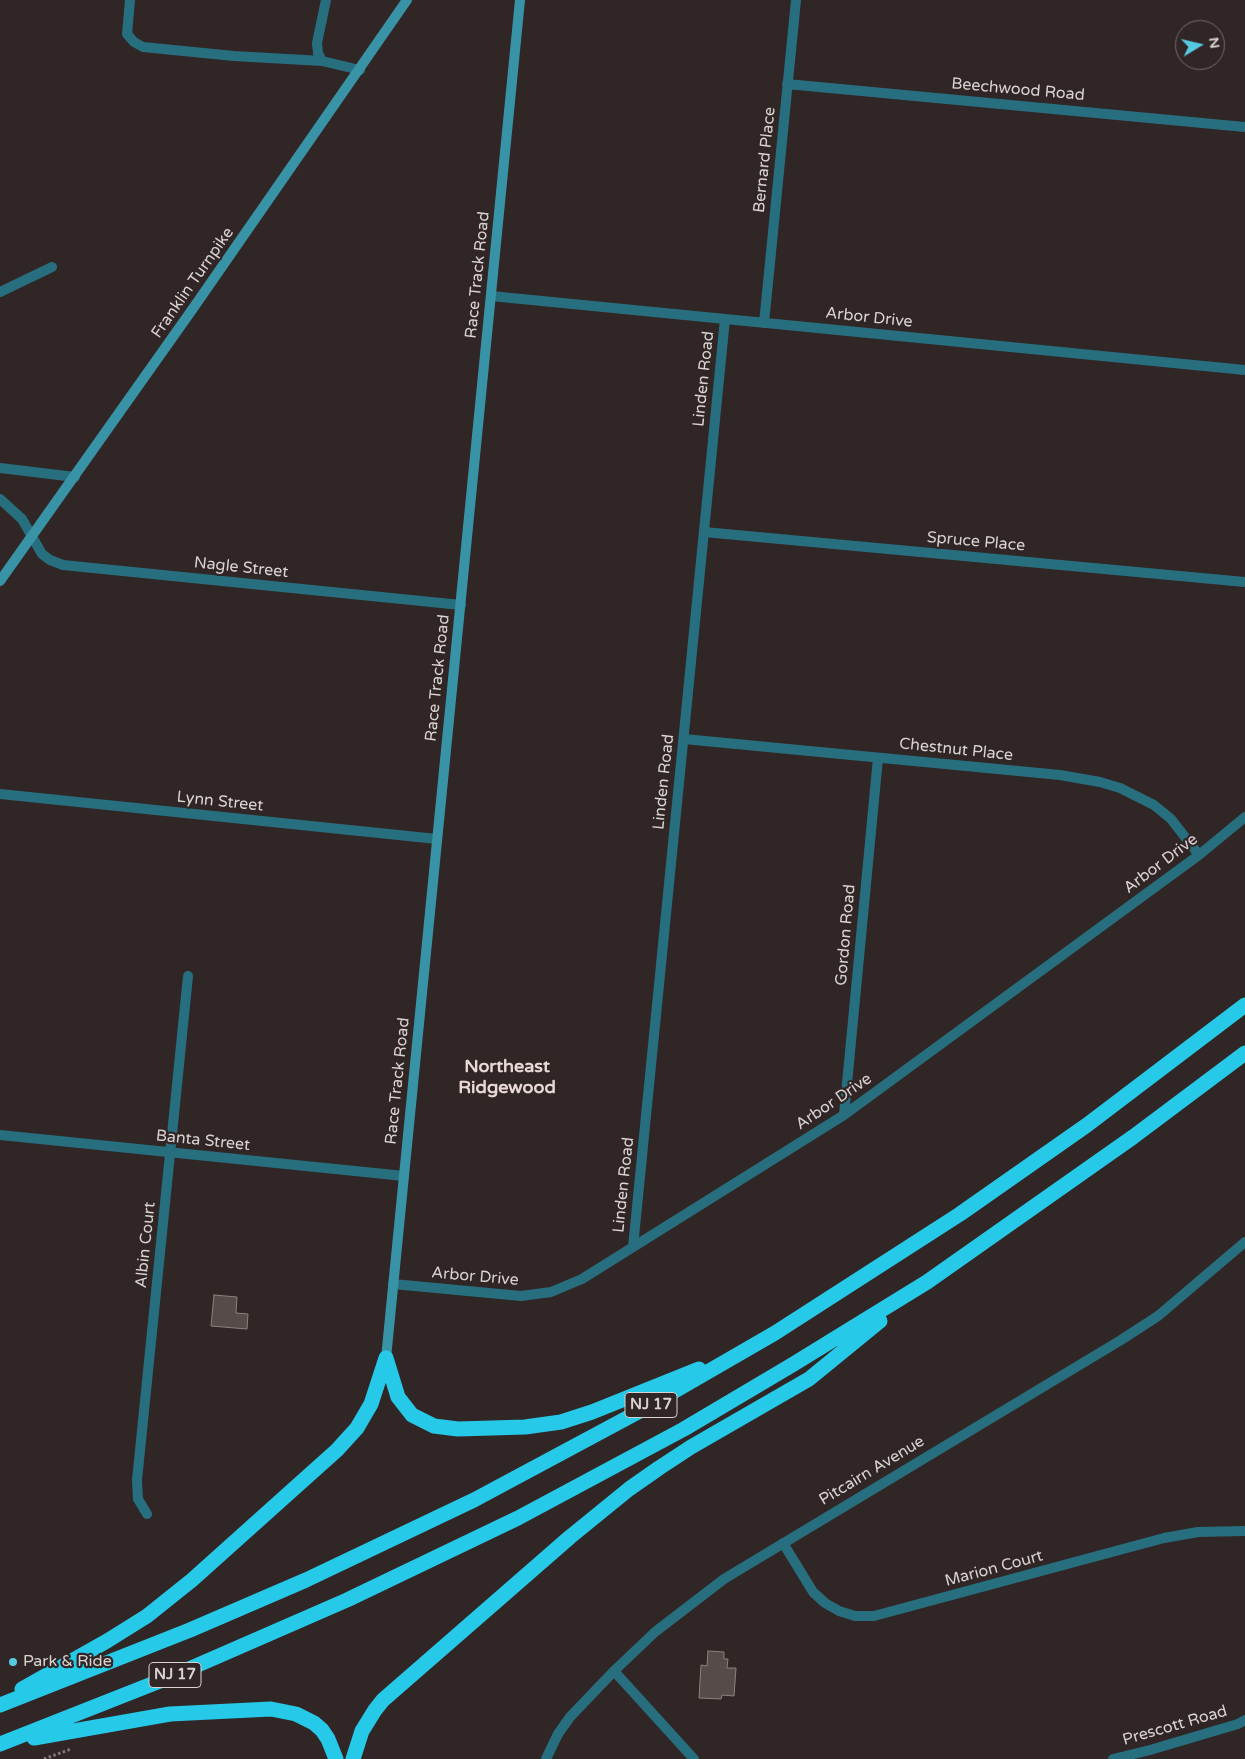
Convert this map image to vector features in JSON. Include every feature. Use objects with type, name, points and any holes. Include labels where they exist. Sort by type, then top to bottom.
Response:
[{"type":"highway","name":"NJ 17","points":[[0,1703],[190,1630],[362,1554],[474,1500],[586,1441],[749,1348],[855,1283],[979,1201],[1113,1106],[1245,1005]]},
{"type":"highway","name":"NJ 17","points":[[0,1744],[232,1652],[334,1607],[462,1546],[684,1429],[800,1361],[926,1282],[1133,1138],[1245,1053]]},
{"type":"highway","points":[[353,1759],[362,1731],[383,1700],[585,1524],[659,1468],[691,1447],[809,1379],[926,1282]]},
{"type":"highway","points":[[386,1358],[398,1397],[412,1415],[423,1422],[445,1429],[505,1428],[544,1425],[577,1418],[749,1348]]},
{"type":"highway","points":[[0,1703],[128,1629],[147,1616],[348,1440],[372,1404],[386,1358]]},
{"type":"highway","points":[[0,1744],[170,1714],[272,1710],[296,1714],[314,1723],[328,1739],[336,1759]]},
{"type":"street","points":[[130,0],[127,34],[142,47],[234,56],[322,61],[360,70]]},
{"type":"street","points":[[322,61],[318,54],[317,43],[326,0]]},
{"type":"street","name":"Franklin Turnpike","points":[[0,581],[75,477],[407,0]]},
{"type":"street","name":"Race Track Road","points":[[386,1358],[520,0]]},
{"type":"street","name":"Bernard Place","points":[[764,323],[796,0]]},
{"type":"street","name":"Beechwood Road","points":[[787,84],[1245,127]]},
{"type":"street","points":[[0,292],[52,267]]},
{"type":"street","name":"Arbor Drive","points":[[491,296],[1245,370]]},
{"type":"street","name":"Linden Road","points":[[633,1247],[725,319]]},
{"type":"street","points":[[0,468],[75,477]]},
{"type":"street","name":"Nagle Street","points":[[0,499],[18,514],[33,536],[42,554],[50,560],[69,566],[461,605]]},
{"type":"street","name":"Spruce Place","points":[[704,532],[1245,582]]},
{"type":"street","name":"Chestnut Place","points":[[684,739],[1060,775],[1100,782],[1120,788],[1154,805],[1170,819],[1199,855]]},
{"type":"street","name":"Gordon Road","points":[[844,1115],[878,758]]},
{"type":"street","name":"Lynn Street","points":[[0,794],[437,839]]},
{"type":"street","name":"Arbor Drive","points":[[393,1284],[508,1296],[536,1295],[567,1287],[582,1279],[844,1115],[1199,855],[1245,817]]},
{"type":"street","name":"Albin Court","points":[[146,1514],[138,1499],[137,1480],[188,976]]},
{"type":"street","name":"Banta Street","points":[[0,1135],[404,1176]]},
{"type":"street","name":"Pitcairn Avenue","points":[[546,1759],[558,1734],[570,1717],[614,1671],[655,1632],[724,1579],[1121,1340],[1158,1316],[1245,1242]]},
{"type":"street","name":"Marion Court","points":[[783,1543],[813,1592],[825,1603],[839,1611],[855,1616],[874,1616],[1164,1538],[1198,1532],[1245,1531]]},
{"type":"street","points":[[614,1671],[694,1759]]},
{"type":"street","name":"Prescott Road","points":[[1113,1759],[1211,1732],[1245,1720]]},
{"type":"path","points":[[44,1759],[77,1747]]},
{"type":"building","points":[[214,1295],[237,1297],[236,1313],[248,1314],[247,1329],[211,1326]]},
{"type":"building","points":[[708,1651],[724,1652],[724,1659],[728,1659],[727,1668],[736,1668],[734,1696],[722,1695],[721,1699],[699,1698],[701,1665],[707,1666]]},
{"type":"place","name":"Park & Ride","points":[[13,1662]]},
{"type":"district","name":"Northeast Ridgewood","points":[[507,1077]]}]
